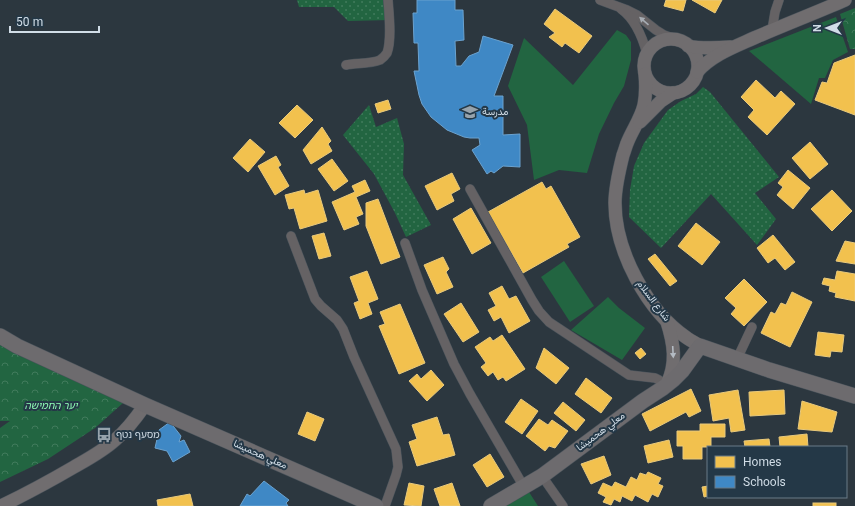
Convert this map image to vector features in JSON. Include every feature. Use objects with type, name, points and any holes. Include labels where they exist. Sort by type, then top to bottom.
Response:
[{"type":"main road","points":[[697,72],[698,64],[696,56],[691,48],[684,42],[675,39],[666,39],[657,42],[650,48],[645,56],[645,74],[650,83],[656,89],[672,93],[681,91],[688,86],[702,66],[714,58],[736,46],[772,30],[845,0]]},
{"type":"main road","points":[[688,46],[698,48],[722,48],[736,46]]},
{"type":"main road","name":"شارع السلام","points":[[633,132],[644,106],[645,74]]},
{"type":"main road","name":"شارع السلام","points":[[672,93],[661,101],[639,123],[627,142],[617,185],[615,203],[617,223],[627,260],[636,278],[648,297],[666,320],[686,338],[700,346],[769,370],[855,396]]},
{"type":"main road","points":[[666,320],[672,339],[674,353],[672,374],[666,385]]},
{"type":"main road","name":"معلي هحميشا","points":[[0,336],[17,346],[145,405],[376,506]]},
{"type":"main road","name":"معلي هحميشا","points":[[491,506],[542,476],[666,385],[682,371],[700,346]]},
{"type":"main road","points":[[1,506],[40,486],[100,451],[126,430],[145,405]]},
{"type":"street","points":[[346,64],[376,61],[382,59],[386,55],[389,45],[388,0]]},
{"type":"street","points":[[600,0],[637,15],[656,30],[675,39]]},
{"type":"street","points":[[772,30],[779,0]]},
{"type":"street","points":[[613,5],[624,11],[631,20],[644,42],[647,54]]},
{"type":"street","points":[[470,190],[532,300],[549,322],[629,375],[655,378],[666,385]]},
{"type":"street","points":[[291,236],[315,299],[337,320],[343,329],[354,357],[396,449],[398,466],[385,506]]},
{"type":"street","points":[[405,243],[422,290],[454,364],[524,487]]},
{"type":"street","points":[[737,359],[752,327]]},
{"type":"street","points":[[542,476],[564,506]]},
{"type":"green space","points":[[297,0],[390,0],[391,20],[348,21],[334,7],[299,7]]},
{"type":"green space","points":[[855,8],[855,49],[850,49],[840,14]]},
{"type":"green space","points":[[836,17],[848,52],[833,60],[825,78],[819,78],[811,104],[749,51]]},
{"type":"green space","points":[[617,30],[626,35],[631,42],[631,60],[624,86],[599,134],[587,173],[559,170],[534,180],[527,125],[508,86],[524,38],[573,85]]},
{"type":"green space","points":[[703,87],[710,92],[779,177],[755,193],[776,219],[757,245],[711,194],[661,248],[629,217],[630,190],[634,166],[644,143],[668,110],[681,101],[696,94]]},
{"type":"green space","points":[[369,105],[376,127],[397,118],[404,144],[403,175],[431,225],[406,237],[374,174],[343,135]]},
{"type":"green space","points":[[564,261],[594,306],[570,322],[541,277]]},
{"type":"green space","points":[[608,297],[619,308],[645,328],[622,360],[571,330]]},
{"type":"green space","name":"יער החמישה","points":[[0,337],[123,403],[95,428],[48,459],[0,482],[0,428],[10,421],[0,421]]},
{"type":"green space","points":[[529,492],[538,506],[506,506]]},
{"type":"building: Homes","points":[[666,0],[686,0],[683,11],[664,6]]},
{"type":"building: Homes","points":[[692,0],[722,0],[715,13]]},
{"type":"building: Homes","points":[[555,9],[592,36],[579,53],[565,43],[562,47],[549,37],[555,33],[544,24]]},
{"type":"building: Homes","points":[[855,55],[855,115],[815,100],[822,82],[827,83],[834,63]]},
{"type":"building: Homes","points":[[756,80],[775,98],[781,91],[795,104],[767,135],[748,117],[754,110],[741,97]]},
{"type":"building: Homes","points":[[388,100],[391,109],[378,113],[375,104]]},
{"type":"building: Homes","points":[[297,105],[313,120],[295,138],[279,123]]},
{"type":"building: Homes","points":[[322,127],[331,141],[328,144],[332,151],[311,164],[303,150]]},
{"type":"building: Homes","points":[[250,139],[265,152],[248,172],[233,158]]},
{"type":"building: Homes","points":[[810,142],[828,164],[810,179],[792,158]]},
{"type":"building: Homes","points":[[276,156],[281,165],[278,167],[289,186],[275,195],[258,166]]},
{"type":"building: Homes","points":[[332,159],[348,181],[334,191],[318,169]]},
{"type":"building: Homes","points":[[788,170],[810,188],[793,209],[777,195],[783,187],[778,183]]},
{"type":"building: Homes","points":[[452,173],[460,189],[451,194],[454,201],[437,210],[425,186]]},
{"type":"building: Homes","points":[[365,180],[370,191],[356,197],[363,214],[356,217],[359,224],[344,230],[332,202],[355,192],[352,186]]},
{"type":"building: Homes","points":[[542,182],[546,189],[551,186],[580,237],[567,244],[569,247],[523,273],[488,212]]},
{"type":"building: Homes","points":[[304,190],[305,194],[318,190],[327,221],[300,229],[294,208],[289,209],[285,195]]},
{"type":"building: Homes","points":[[832,190],[852,211],[832,231],[811,209]]},
{"type":"building: Homes","points":[[378,199],[400,257],[381,264],[366,226],[366,203]]},
{"type":"building: Homes","points":[[471,208],[491,243],[472,254],[453,219]]},
{"type":"building: Homes","points":[[696,223],[720,242],[702,265],[678,246]]},
{"type":"building: Homes","points":[[324,233],[331,256],[319,259],[312,236]]},
{"type":"building: Homes","points":[[773,235],[795,262],[785,270],[775,258],[768,263],[757,248]]},
{"type":"building: Homes","points":[[845,241],[855,243],[855,264],[836,261]]},
{"type":"building: Homes","points":[[655,254],[677,281],[670,286],[648,259]]},
{"type":"building: Homes","points":[[443,257],[449,269],[446,272],[453,287],[437,294],[424,265]]},
{"type":"building: Homes","points":[[367,271],[378,299],[368,303],[372,314],[360,319],[354,303],[359,301],[350,277]]},
{"type":"building: Homes","points":[[837,271],[855,274],[855,301],[835,297],[836,293],[829,291],[830,286],[822,284],[824,278],[835,280]]},
{"type":"building: Homes","points":[[744,279],[767,302],[744,326],[731,314],[736,308],[725,298]]},
{"type":"building: Homes","points":[[502,286],[509,299],[516,296],[530,321],[509,333],[501,317],[494,321],[488,310],[496,306],[489,293]]},
{"type":"building: Homes","points":[[792,292],[812,302],[790,347],[761,333],[771,312],[775,314],[781,303],[786,305]]},
{"type":"building: Homes","points":[[461,303],[479,332],[463,342],[444,314]]},
{"type":"building: Homes","points":[[400,304],[425,363],[399,374],[379,326],[385,324],[380,312]]},
{"type":"building: Homes","points":[[818,332],[844,335],[842,352],[831,351],[830,357],[815,355]]},
{"type":"building: Homes","points":[[502,335],[525,369],[506,381],[503,377],[498,380],[493,372],[488,376],[481,367],[486,363],[475,347],[490,337],[493,341]]},
{"type":"building: Homes","points":[[544,348],[569,368],[556,384],[536,368]]},
{"type":"building: Homes","points":[[641,348],[646,354],[640,359],[635,353]]},
{"type":"building: Homes","points":[[431,370],[444,385],[427,401],[409,381],[417,374],[421,379]]},
{"type":"building: Homes","points":[[586,378],[612,398],[601,413],[575,394]]},
{"type":"building: Homes","points":[[691,389],[701,411],[689,417],[686,412],[650,431],[642,414]]},
{"type":"building: Homes","points":[[738,390],[745,430],[731,432],[729,418],[713,421],[709,395]]},
{"type":"building: Homes","points":[[784,390],[785,414],[750,416],[749,392]]},
{"type":"building: Homes","points":[[521,399],[538,411],[522,434],[505,422]]},
{"type":"building: Homes","points":[[802,401],[837,412],[832,432],[798,429]]},
{"type":"building: Homes","points":[[563,402],[585,420],[576,431],[554,413]]},
{"type":"building: Homes","points":[[307,412],[324,419],[315,441],[298,434]]},
{"type":"building: Homes","points":[[437,417],[443,435],[449,434],[455,455],[417,466],[409,442],[417,439],[412,425]]},
{"type":"building: Homes","points":[[539,419],[548,425],[552,420],[568,431],[555,448],[549,446],[545,451],[526,436]]},
{"type":"building: Homes","points":[[700,424],[725,424],[725,437],[711,437],[711,446],[702,447],[702,459],[683,459],[683,446],[677,446],[677,431],[700,431]]},
{"type":"building: Homes","points":[[807,434],[808,446],[780,446],[779,437]]},
{"type":"building: Homes","points":[[769,439],[770,446],[745,446],[744,441]]},
{"type":"building: Homes","points":[[669,440],[673,457],[648,463],[644,446]]},
{"type":"building: Homes","points":[[490,454],[504,477],[487,487],[473,465]]},
{"type":"building: Homes","points":[[604,456],[611,475],[591,484],[581,464]]},
{"type":"building: Homes","points":[[648,472],[661,478],[658,484],[663,486],[658,497],[652,494],[648,502],[635,495],[632,501],[622,496],[620,502],[614,499],[611,505],[603,502],[606,497],[598,493],[603,483],[612,487],[615,482],[626,487],[631,477],[637,480],[640,473],[646,475]]},
{"type":"building: Homes","points":[[409,483],[424,486],[421,506],[404,505]]},
{"type":"building: Homes","points":[[452,483],[460,506],[440,506],[434,489]]},
{"type":"building: Homes","points":[[707,486],[707,496],[704,497],[702,487]]},
{"type":"building: Homes","points":[[190,494],[193,506],[158,506],[157,500]]},
{"type":"building: Homes","points":[[813,503],[836,503],[836,506],[813,506]]},
{"type":"building: Schools","points":[[417,0],[455,0],[455,10],[463,10],[464,40],[455,41],[456,66],[461,66],[469,56],[479,52],[483,36],[513,45],[494,96],[503,96],[503,135],[520,134],[520,167],[503,166],[494,173],[491,171],[487,174],[472,150],[480,145],[479,138],[464,137],[447,130],[431,117],[422,104],[414,71],[419,71],[418,43],[414,43],[413,13],[417,13]]},
{"type":"building: Schools","points":[[170,422],[181,436],[179,442],[184,440],[190,452],[173,462],[167,451],[155,448],[159,430]]},
{"type":"building: Schools","points":[[264,481],[289,500],[286,503],[288,506],[240,506],[247,494],[250,496]]},
{"type":"place","name":"مدرسة","points":[[470,112]]},
{"type":"place","name":"מסעף נטף","points":[[104,435]]}]
